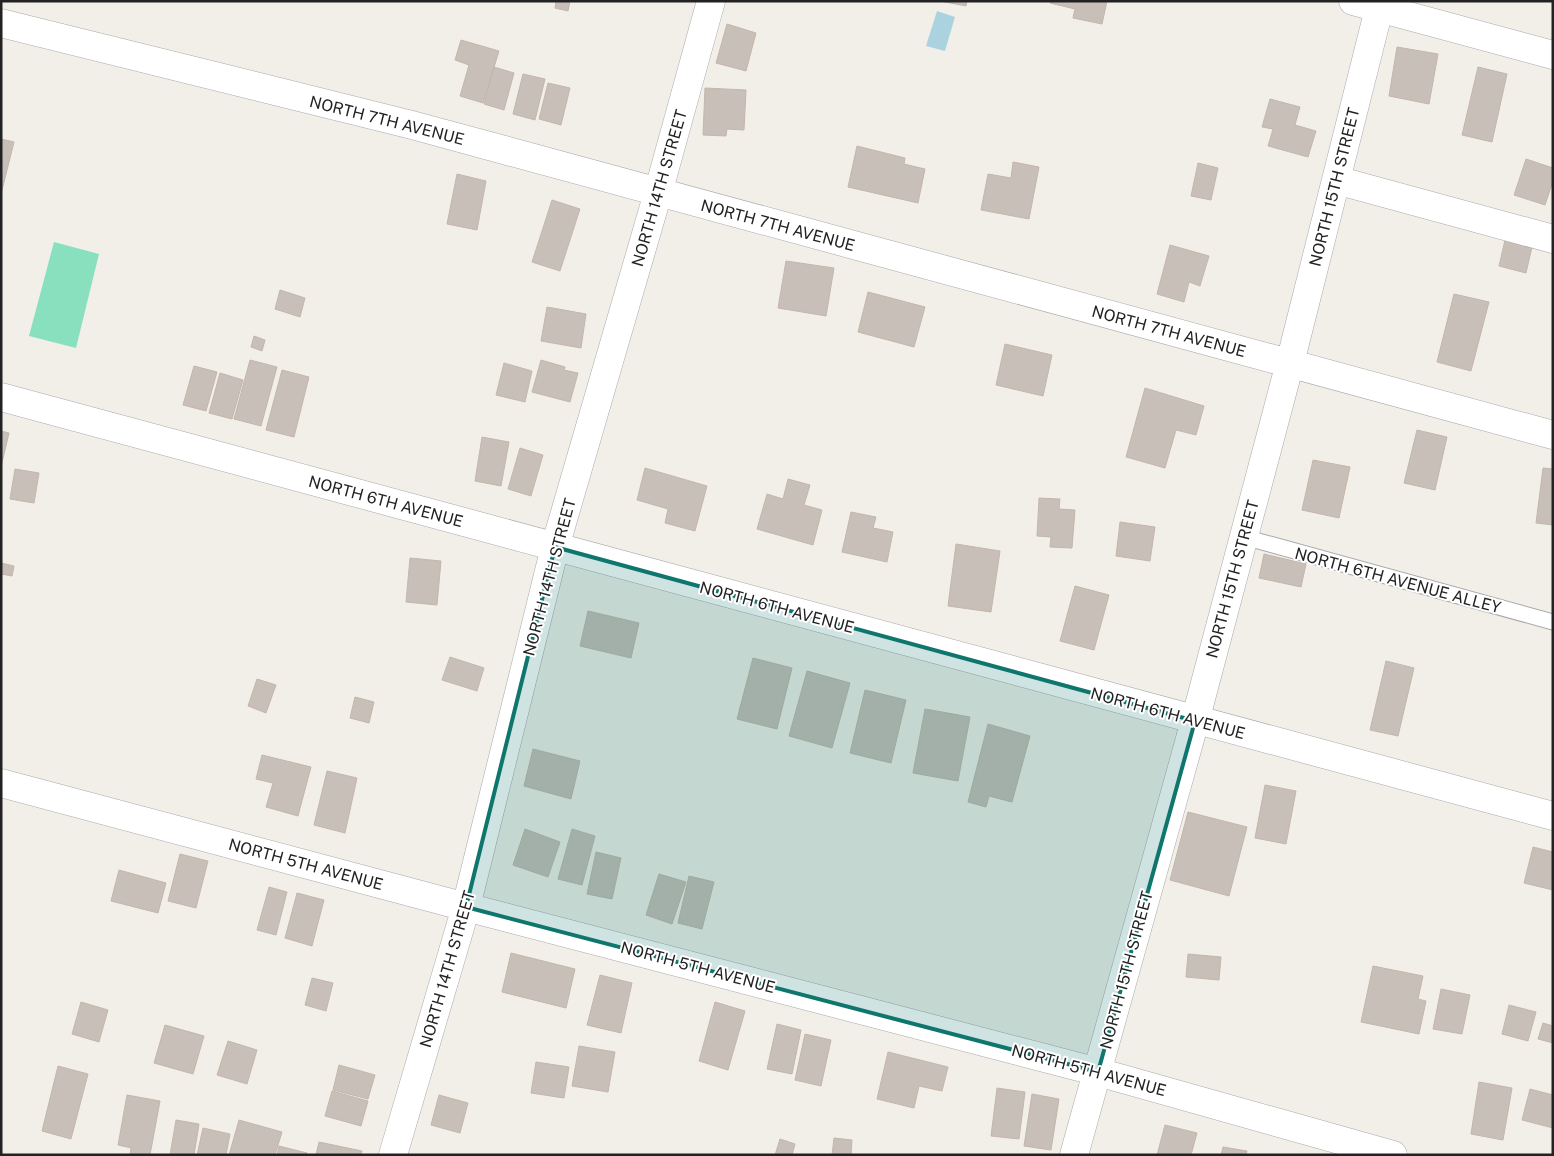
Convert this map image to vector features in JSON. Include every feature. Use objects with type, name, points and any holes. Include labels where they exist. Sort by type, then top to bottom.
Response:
[{"type":"street","name":"NORTH 14TH STREET","points":[[393,1155],[466,907],[555,547],[658,193],[711,1]]},
{"type":"street","points":[[1353,1],[1380,5],[1553,55]]},
{"type":"street","name":"NORTH 15TH STREET","points":[[1074,1155],[1195,721],[1244,537],[1380,5]]},
{"type":"street","name":"NORTH 7TH AVENUE","points":[[1,23],[412,125],[1553,435]]},
{"type":"street","points":[[1336,180],[1553,239]]},
{"type":"street","name":"NORTH 6TH AVENUE","points":[[1,397],[1195,721],[1553,816]]},
{"type":"street","name":"NORTH 5TH AVENUE","points":[[1,783],[1098,1072],[1393,1155]]},
{"type":"lane","name":"NORTH 6TH AVENUE ALLEY","points":[[1244,537],[1553,622]]},
{"type":"highlighted area","points":[[555,547],[1195,721],[1098,1072],[466,907]]},
{"type":"green space","points":[[54,242],[99,254],[76,348],[29,336]]},
{"type":"water","points":[[937,11],[955,17],[945,51],[926,46]]},
{"type":"building","points":[[556,1],[570,1],[568,11],[555,8]]},
{"type":"building","points":[[940,1],[967,1],[966,6]]},
{"type":"building","points":[[1051,1],[1107,1],[1102,24],[1073,18],[1075,9],[1050,3]]},
{"type":"building","points":[[727,24],[756,33],[746,71],[716,63]]},
{"type":"building","points":[[461,40],[499,51],[483,103],[460,96],[469,65],[455,60]]},
{"type":"building","points":[[1397,47],[1438,54],[1429,104],[1389,96]]},
{"type":"building","points":[[494,67],[514,73],[504,110],[484,104]]},
{"type":"building","points":[[1478,67],[1507,74],[1492,142],[1462,135]]},
{"type":"building","points":[[523,74],[545,79],[535,120],[513,114]]},
{"type":"building","points":[[548,83],[570,88],[561,125],[539,119]]},
{"type":"building","points":[[705,88],[746,90],[744,130],[727,129],[726,136],[703,135]]},
{"type":"building","points":[[1270,99],[1300,107],[1295,125],[1316,131],[1308,157],[1268,146],[1273,129],[1262,127]]},
{"type":"building","points":[[1,139],[14,142],[1,194]]},
{"type":"building","points":[[857,146],[905,158],[904,164],[925,169],[918,203],[848,187]]},
{"type":"building","points":[[1526,159],[1553,168],[1553,181],[1545,205],[1514,195]]},
{"type":"building","points":[[1013,162],[1039,167],[1029,219],[981,210],[988,174],[1011,178]]},
{"type":"building","points":[[1198,163],[1218,168],[1211,200],[1191,196]]},
{"type":"building","points":[[457,174],[486,181],[477,230],[447,224]]},
{"type":"building","points":[[552,200],[580,209],[560,271],[532,262]]},
{"type":"building","points":[[1505,240],[1532,247],[1526,273],[1499,266]]},
{"type":"building","points":[[1170,245],[1209,256],[1200,286],[1189,282],[1184,302],[1157,294]]},
{"type":"building","points":[[786,261],[834,268],[826,316],[778,308]]},
{"type":"building","points":[[280,290],[305,298],[300,317],[275,309]]},
{"type":"building","points":[[868,292],[925,307],[914,347],[858,332]]},
{"type":"building","points":[[1454,294],[1489,302],[1471,371],[1437,362]]},
{"type":"building","points":[[547,307],[586,314],[581,348],[541,341]]},
{"type":"building","points":[[254,336],[265,340],[262,351],[251,347]]},
{"type":"building","points":[[1005,344],[1052,355],[1043,396],[996,385]]},
{"type":"building","points":[[250,360],[277,367],[261,426],[234,419]]},
{"type":"building","points":[[541,360],[565,367],[564,370],[578,373],[570,402],[532,392]]},
{"type":"building","points":[[504,363],[532,371],[525,402],[496,395]]},
{"type":"building","points":[[194,366],[217,372],[206,411],[183,405]]},
{"type":"building","points":[[282,370],[309,377],[294,437],[266,430]]},
{"type":"building","points":[[220,373],[243,380],[232,419],[209,413]]},
{"type":"building","points":[[1145,388],[1204,406],[1196,435],[1176,430],[1165,468],[1126,457]]},
{"type":"building","points":[[1417,430],[1447,437],[1435,490],[1404,483]]},
{"type":"building","points":[[1,431],[9,433],[1,467]]},
{"type":"building","points":[[482,437],[509,442],[501,486],[475,481]]},
{"type":"building","points":[[520,448],[543,455],[531,496],[508,489]]},
{"type":"building","points":[[1313,460],[1350,467],[1339,518],[1302,510]]},
{"type":"building","points":[[645,468],[707,486],[695,531],[665,523],[668,509],[637,500]]},
{"type":"building","points":[[1543,468],[1553,469],[1553,525],[1536,523]]},
{"type":"building","points":[[15,469],[39,473],[34,503],[10,499]]},
{"type":"building","points":[[788,479],[810,485],[804,505],[822,510],[813,545],[757,529],[767,494],[783,499]]},
{"type":"building","points":[[1039,498],[1060,499],[1059,509],[1075,510],[1072,548],[1050,547],[1051,537],[1037,536]]},
{"type":"building","points":[[851,512],[876,517],[873,528],[893,532],[887,562],[842,552]]},
{"type":"building","points":[[1120,522],[1155,527],[1150,561],[1116,556]]},
{"type":"building","points":[[956,544],[1000,551],[991,612],[948,606]]},
{"type":"building","points":[[1264,554],[1306,564],[1301,587],[1259,578]]},
{"type":"building","points":[[410,558],[441,561],[437,605],[406,602]]},
{"type":"building","points":[[1,563],[14,566],[12,576],[1,574]]},
{"type":"building","points":[[1075,586],[1109,595],[1094,650],[1060,641]]},
{"type":"building","points":[[588,611],[639,623],[631,658],[580,646]]},
{"type":"building","points":[[450,657],[484,668],[477,691],[442,680]]},
{"type":"building","points":[[753,658],[792,668],[777,729],[737,719]]},
{"type":"building","points":[[1386,661],[1414,668],[1398,736],[1370,730]]},
{"type":"building","points":[[807,671],[850,683],[832,748],[789,736]]},
{"type":"building","points":[[257,679],[276,685],[266,713],[248,706]]},
{"type":"building","points":[[865,690],[906,700],[891,763],[850,753]]},
{"type":"building","points":[[355,697],[374,702],[369,723],[350,718]]},
{"type":"building","points":[[925,709],[970,717],[958,781],[913,773]]},
{"type":"building","points":[[988,724],[1030,736],[1012,802],[989,796],[986,807],[968,802]]},
{"type":"building","points":[[533,749],[580,761],[571,799],[524,786]]},
{"type":"building","points":[[262,755],[311,767],[298,816],[266,807],[273,783],[256,779]]},
{"type":"building","points":[[327,771],[357,778],[345,833],[314,825]]},
{"type":"building","points":[[1265,785],[1296,791],[1286,844],[1255,838]]},
{"type":"building","points":[[1188,812],[1247,827],[1229,896],[1170,880]]},
{"type":"building","points":[[525,829],[560,842],[548,877],[513,865]]},
{"type":"building","points":[[572,829],[595,836],[582,885],[558,879]]},
{"type":"building","points":[[1533,847],[1553,852],[1553,890],[1524,883]]},
{"type":"building","points":[[596,852],[621,858],[612,899],[587,894]]},
{"type":"building","points":[[180,854],[208,861],[196,908],[168,901]]},
{"type":"building","points":[[119,870],[166,883],[158,913],[111,901]]},
{"type":"building","points":[[659,874],[686,882],[672,924],[646,915]]},
{"type":"building","points":[[689,876],[714,882],[702,929],[678,923]]},
{"type":"building","points":[[269,887],[287,892],[276,935],[257,930]]},
{"type":"building","points":[[297,893],[324,900],[312,946],[285,938]]},
{"type":"building","points":[[511,953],[575,969],[566,1008],[502,992]]},
{"type":"building","points":[[1188,954],[1221,957],[1219,980],[1186,977]]},
{"type":"building","points":[[1373,966],[1423,976],[1418,999],[1426,1001],[1419,1034],[1361,1022]]},
{"type":"building","points":[[600,975],[632,983],[621,1033],[587,1025]]},
{"type":"building","points":[[312,978],[333,983],[326,1011],[305,1005]]},
{"type":"building","points":[[1441,989],[1470,995],[1462,1034],[1433,1029]]},
{"type":"building","points":[[81,1002],[108,1010],[99,1042],[72,1034]]},
{"type":"building","points":[[715,1002],[745,1011],[728,1070],[699,1061]]},
{"type":"building","points":[[1509,1005],[1536,1012],[1528,1041],[1502,1034]]},
{"type":"building","points":[[1543,1023],[1553,1026],[1553,1043],[1538,1039]]},
{"type":"building","points":[[777,1024],[801,1030],[792,1074],[767,1069]]},
{"type":"building","points":[[165,1025],[204,1036],[193,1074],[154,1063]]},
{"type":"building","points":[[805,1034],[831,1040],[821,1086],[795,1080]]},
{"type":"building","points":[[228,1041],[257,1050],[247,1084],[217,1075]]},
{"type":"building","points":[[579,1046],[615,1052],[608,1092],[572,1086]]},
{"type":"building","points":[[888,1052],[948,1067],[942,1091],[919,1086],[914,1108],[877,1099]]},
{"type":"building","points":[[536,1062],[569,1067],[564,1098],[531,1093]]},
{"type":"building","points":[[339,1065],[375,1075],[368,1099],[333,1090]]},
{"type":"building","points":[[58,1066],[88,1074],[71,1139],[42,1131]]},
{"type":"building","points":[[1479,1082],[1512,1088],[1503,1140],[1471,1134]]},
{"type":"building","points":[[997,1088],[1025,1092],[1019,1139],[991,1136]]},
{"type":"building","points":[[1530,1089],[1553,1095],[1553,1128],[1522,1120]]},
{"type":"building","points":[[332,1091],[368,1101],[361,1126],[325,1116]]},
{"type":"building","points":[[1032,1094],[1059,1099],[1051,1150],[1024,1146]]},
{"type":"building","points":[[127,1095],[160,1101],[150,1155],[130,1155],[131,1148],[118,1145]]},
{"type":"building","points":[[439,1095],[468,1103],[460,1133],[431,1125]]},
{"type":"building","points":[[176,1120],[199,1124],[194,1155],[170,1155]]},
{"type":"building","points":[[239,1120],[282,1132],[275,1155],[229,1155]]},
{"type":"building","points":[[1165,1125],[1197,1133],[1191,1155],[1157,1155]]},
{"type":"building","points":[[203,1128],[230,1134],[226,1155],[197,1155]]},
{"type":"building","points":[[834,1138],[852,1140],[851,1155],[832,1155]]},
{"type":"building","points":[[780,1139],[795,1144],[792,1155],[775,1155]]},
{"type":"building","points":[[319,1142],[362,1151],[361,1155],[316,1155]]},
{"type":"building","points":[[279,1146],[307,1153],[307,1155],[277,1155]]},
{"type":"building","points":[[1223,1147],[1247,1151],[1246,1155],[1221,1155]]}]
